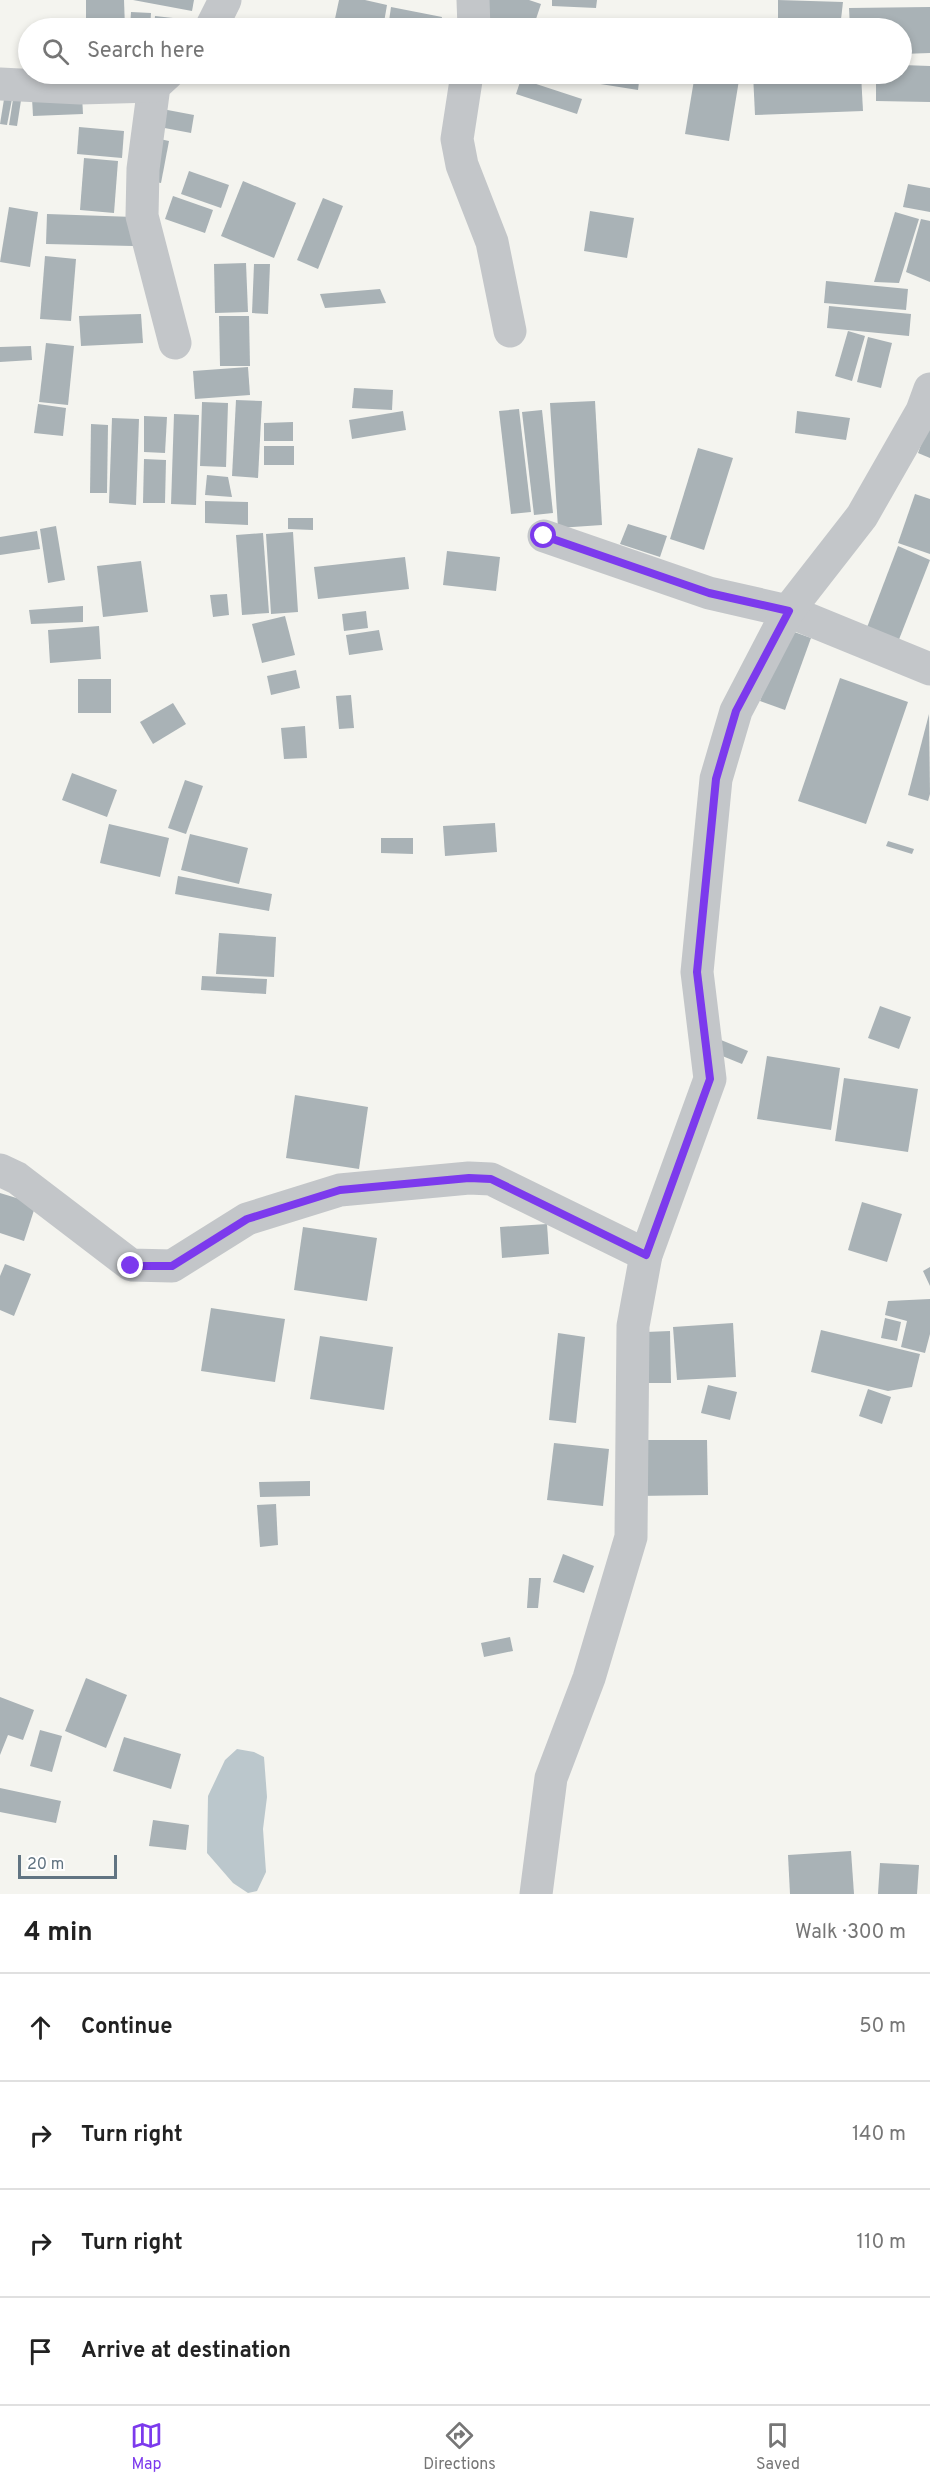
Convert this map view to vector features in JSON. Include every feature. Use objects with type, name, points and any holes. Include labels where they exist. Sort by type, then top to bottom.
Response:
[{"type":"street","points":[[216,18],[225,0]]},
{"type":"street","points":[[473,0],[474,18]]},
{"type":"street","points":[[0,84],[80,88],[120,84]]},
{"type":"street","points":[[159,84],[143,169],[142,216],[175,343]]},
{"type":"street","points":[[465,84],[457,139],[462,165],[492,242],[510,331]]},
{"type":"street","points":[[536,1894],[551,1778],[589,1678],[631,1537],[633,1326],[646,1255],[710,1079],[697,972],[716,779],[736,711],[789,611],[862,516],[922,411],[930,389]]},
{"type":"street","points":[[544,536],[709,593],[789,611],[930,669]]},
{"type":"street","points":[[0,1170],[17,1178],[131,1266],[172,1266],[247,1219],[340,1190],[469,1178],[491,1179],[646,1255]]},
{"type":"shaded area","points":[[237,1749],[254,1752],[264,1757],[267,1797],[263,1829],[266,1872],[257,1891],[248,1893],[233,1883],[207,1853],[208,1796],[225,1760]]},
{"type":"building","points":[[86,0],[124,0],[125,18],[86,18]]},
{"type":"building","points":[[133,0],[194,0],[192,11]]},
{"type":"building","points":[[339,0],[365,0],[387,5],[385,18],[335,18]]},
{"type":"building","points":[[481,0],[529,0],[541,4],[536,18],[480,18]]},
{"type":"building","points":[[552,0],[597,0],[596,8],[552,6]]},
{"type":"building","points":[[778,0],[843,2],[841,18],[778,18]]},
{"type":"building","points":[[391,7],[442,17],[442,18],[389,18]]},
{"type":"building","points":[[930,7],[930,53],[912,54],[912,18],[850,18],[849,8]]},
{"type":"building","points":[[131,12],[151,13],[151,18],[131,18]]},
{"type":"building","points":[[912,65],[930,66],[930,102],[876,101],[876,84],[912,84]]},
{"type":"building","points":[[519,84],[536,84],[582,99],[577,114],[516,94]]},
{"type":"building","points":[[600,84],[639,84],[638,90]]},
{"type":"building","points":[[693,84],[738,84],[729,141],[685,134]]},
{"type":"building","points":[[753,84],[862,84],[863,111],[755,115]]},
{"type":"building","points":[[5,93],[13,94],[7,125],[0,124]]},
{"type":"building","points":[[14,93],[22,94],[17,126],[9,125]]},
{"type":"building","points":[[82,96],[83,114],[33,116],[32,98]]},
{"type":"building","points":[[157,108],[194,115],[191,133],[154,126]]},
{"type":"building","points":[[79,127],[124,131],[122,158],[77,154]]},
{"type":"building","points":[[146,136],[169,141],[161,183],[139,179]]},
{"type":"building","points":[[84,158],[118,161],[114,213],[80,210]]},
{"type":"building","points":[[189,171],[229,185],[221,208],[181,194]]},
{"type":"building","points":[[243,181],[296,203],[274,258],[221,236]]},
{"type":"building","points":[[908,184],[930,188],[930,212],[903,207]]},
{"type":"building","points":[[173,196],[213,210],[205,233],[165,219]]},
{"type":"building","points":[[323,198],[343,206],[318,269],[297,260]]},
{"type":"building","points":[[9,207],[38,212],[30,267],[0,262]]},
{"type":"building","points":[[590,211],[634,218],[627,258],[584,251]]},
{"type":"building","points":[[895,212],[919,219],[899,283],[874,282]]},
{"type":"building","points":[[47,214],[134,217],[133,246],[46,244]]},
{"type":"building","points":[[921,219],[930,221],[930,282],[906,272]]},
{"type":"building","points":[[45,256],[76,259],[71,321],[40,319]]},
{"type":"building","points":[[246,263],[248,312],[215,313],[214,264]]},
{"type":"building","points":[[254,264],[270,264],[268,314],[252,313]]},
{"type":"building","points":[[826,281],[908,289],[906,310],[824,303]]},
{"type":"building","points":[[380,289],[386,303],[325,308],[320,294]]},
{"type":"building","points":[[829,306],[911,314],[909,336],[827,328]]},
{"type":"building","points":[[141,314],[143,343],[81,346],[79,316]]},
{"type":"building","points":[[219,316],[249,316],[250,366],[220,366]]},
{"type":"building","points":[[848,331],[865,336],[852,381],[835,376]]},
{"type":"building","points":[[868,337],[892,343],[881,388],[857,382]]},
{"type":"building","points":[[46,343],[74,346],[68,405],[39,402]]},
{"type":"building","points":[[31,346],[32,360],[0,362],[0,347]]},
{"type":"building","points":[[248,367],[250,395],[195,399],[193,371]]},
{"type":"building","points":[[354,388],[393,390],[392,410],[352,408]]},
{"type":"building","points":[[236,400],[262,401],[258,478],[232,476]]},
{"type":"building","points":[[595,401],[602,525],[558,528],[550,403]]},
{"type":"building","points":[[202,402],[228,403],[226,467],[200,466]]},
{"type":"building","points":[[38,404],[66,408],[63,436],[34,433]]},
{"type":"building","points":[[519,409],[531,512],[511,514],[499,411]]},
{"type":"building","points":[[542,410],[553,513],[534,515],[522,412]]},
{"type":"building","points":[[403,411],[406,430],[352,439],[349,420]]},
{"type":"building","points":[[797,411],[850,418],[846,440],[795,433]]},
{"type":"building","points":[[174,414],[199,415],[196,505],[171,504]]},
{"type":"building","points":[[144,416],[167,417],[165,453],[144,452]]},
{"type":"building","points":[[112,418],[139,419],[136,505],[109,503]]},
{"type":"building","points":[[930,420],[930,458],[918,453]]},
{"type":"building","points":[[293,422],[293,441],[264,441],[264,423]]},
{"type":"building","points":[[91,424],[108,425],[107,493],[90,493]]},
{"type":"building","points":[[264,446],[294,446],[294,465],[264,465]]},
{"type":"building","points":[[698,448],[733,458],[704,550],[670,539]]},
{"type":"building","points":[[144,459],[166,460],[165,503],[143,503]]},
{"type":"building","points":[[207,475],[228,477],[232,497],[205,495]]},
{"type":"building","points":[[915,494],[930,499],[930,554],[898,543]]},
{"type":"building","points":[[205,501],[248,502],[248,525],[205,523]]},
{"type":"building","points":[[288,518],[313,518],[313,530],[288,529]]},
{"type":"building","points":[[628,524],[667,536],[660,557],[620,544]]},
{"type":"building","points":[[56,526],[65,580],[48,583],[40,529]]},
{"type":"building","points":[[37,531],[40,549],[0,555],[0,537]]},
{"type":"building","points":[[293,532],[298,612],[271,614],[266,534]]},
{"type":"building","points":[[263,533],[269,613],[242,615],[236,535]]},
{"type":"building","points":[[898,546],[930,560],[898,642],[866,630]]},
{"type":"building","points":[[447,551],[500,557],[496,591],[443,585]]},
{"type":"building","points":[[405,557],[409,589],[318,599],[314,567]]},
{"type":"building","points":[[141,561],[148,612],[103,617],[97,566]]},
{"type":"building","points":[[227,594],[229,615],[213,617],[210,595]]},
{"type":"building","points":[[83,606],[83,622],[31,624],[29,610]]},
{"type":"building","points":[[366,611],[368,628],[344,631],[342,614]]},
{"type":"building","points":[[285,616],[295,655],[262,663],[252,624]]},
{"type":"building","points":[[99,626],[101,659],[50,663],[48,630]]},
{"type":"building","points":[[786,629],[811,638],[785,710],[760,701]]},
{"type":"building","points":[[379,630],[383,650],[349,655],[346,635]]},
{"type":"building","points":[[296,670],[300,688],[271,695],[267,676]]},
{"type":"building","points":[[840,678],[908,702],[866,824],[798,801]]},
{"type":"building","points":[[78,679],[111,679],[111,713],[78,713]]},
{"type":"building","points":[[351,695],[354,728],[339,729],[336,696]]},
{"type":"building","points":[[173,703],[186,724],[153,744],[140,722]]},
{"type":"building","points":[[929,714],[930,794],[928,801],[908,795]]},
{"type":"building","points":[[305,726],[307,758],[284,759],[281,728]]},
{"type":"building","points":[[72,773],[117,790],[107,817],[62,800]]},
{"type":"building","points":[[185,780],[203,786],[186,834],[168,828]]},
{"type":"building","points":[[495,823],[497,852],[445,856],[443,826]]},
{"type":"building","points":[[109,824],[169,838],[160,877],[100,863]]},
{"type":"building","points":[[190,834],[248,848],[239,884],[181,870]]},
{"type":"building","points":[[381,838],[413,838],[413,854],[381,853]]},
{"type":"building","points":[[888,841],[914,849],[912,854],[886,846]]},
{"type":"building","points":[[178,876],[272,894],[269,911],[175,894]]},
{"type":"building","points":[[219,933],[276,937],[274,977],[216,974]]},
{"type":"building","points":[[202,976],[267,979],[266,994],[201,990]]},
{"type":"building","points":[[880,1006],[911,1017],[899,1049],[868,1038]]},
{"type":"building","points":[[721,1040],[748,1051],[742,1064],[715,1053]]},
{"type":"building","points":[[767,1056],[840,1068],[831,1130],[757,1119]]},
{"type":"building","points":[[844,1078],[918,1089],[908,1152],[835,1141]]},
{"type":"building","points":[[295,1095],[368,1107],[359,1169],[286,1158]]},
{"type":"building","points":[[0,1193],[36,1204],[24,1241],[0,1233]]},
{"type":"building","points":[[862,1202],[902,1214],[887,1262],[848,1250]]},
{"type":"building","points":[[547,1224],[549,1254],[502,1258],[500,1227]]},
{"type":"building","points":[[303,1227],[377,1238],[367,1301],[294,1290]]},
{"type":"building","points":[[5,1264],[31,1274],[14,1316],[0,1310],[0,1276]]},
{"type":"building","points":[[930,1267],[930,1286],[923,1271]]},
{"type":"building","points":[[930,1299],[930,1334],[925,1353],[901,1347],[907,1321],[885,1315],[888,1301]]},
{"type":"building","points":[[211,1308],[285,1319],[275,1382],[201,1371]]},
{"type":"building","points":[[885,1318],[901,1322],[897,1341],[881,1338]]},
{"type":"building","points":[[733,1323],[736,1377],[677,1380],[673,1327]]},
{"type":"building","points":[[821,1330],[920,1354],[912,1387],[888,1391],[811,1372]]},
{"type":"building","points":[[670,1331],[671,1383],[646,1383],[646,1332]]},
{"type":"building","points":[[558,1333],[585,1337],[576,1423],[549,1420]]},
{"type":"building","points":[[320,1336],[393,1347],[384,1410],[310,1399]]},
{"type":"building","points":[[708,1385],[737,1392],[730,1420],[701,1413]]},
{"type":"building","points":[[868,1389],[891,1397],[882,1424],[859,1416]]},
{"type":"building","points":[[634,1440],[707,1440],[708,1495],[636,1496]]},
{"type":"building","points":[[554,1443],[609,1449],[603,1506],[547,1500]]},
{"type":"building","points":[[310,1481],[310,1496],[260,1497],[259,1482]]},
{"type":"building","points":[[276,1504],[278,1545],[260,1547],[257,1505]]},
{"type":"building","points":[[563,1554],[594,1566],[584,1593],[553,1582]]},
{"type":"building","points":[[529,1578],[541,1578],[538,1608],[527,1608]]},
{"type":"building","points":[[510,1637],[513,1651],[484,1657],[481,1643]]},
{"type":"building","points":[[86,1678],[127,1695],[106,1748],[65,1731]]},
{"type":"building","points":[[0,1697],[34,1710],[23,1740],[8,1735],[0,1755]]},
{"type":"building","points":[[40,1730],[62,1736],[52,1772],[30,1766]]},
{"type":"building","points":[[124,1737],[181,1754],[171,1789],[113,1771]]},
{"type":"building","points":[[0,1788],[61,1801],[56,1823],[0,1812]]},
{"type":"building","points":[[153,1820],[189,1825],[186,1850],[149,1846]]},
{"type":"building","points":[[851,1851],[854,1894],[790,1894],[788,1855]]},
{"type":"building","points":[[880,1863],[919,1865],[917,1894],[878,1894]]},
{"type":"route","points":[[131,1266],[172,1266],[247,1219],[340,1190],[469,1178],[491,1179],[646,1255],[710,1079],[697,972],[716,779],[736,711],[789,611],[709,593],[544,536]]}]
